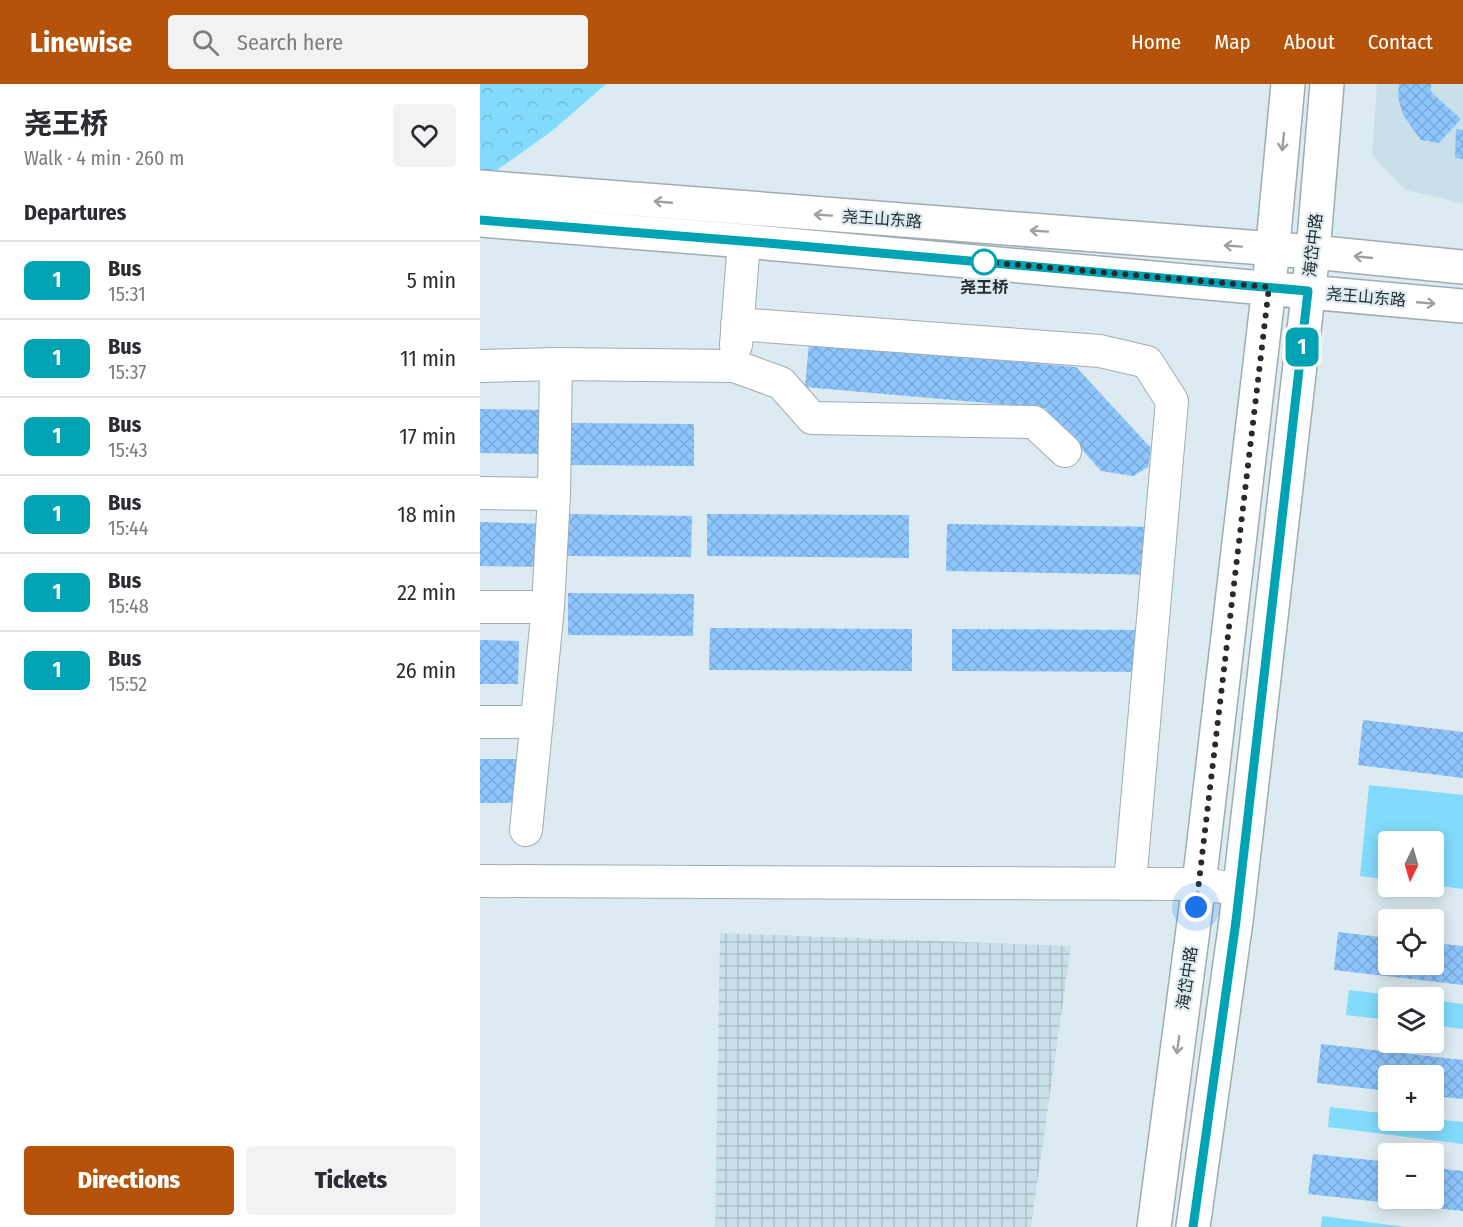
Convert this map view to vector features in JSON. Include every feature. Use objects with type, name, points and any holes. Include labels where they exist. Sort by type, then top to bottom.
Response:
[{"type":"main road","name":"海岱中路","points":[[1154,1227],[1199,884],[1269,287],[1288,84]]},
{"type":"main road","name":"海岱中路","points":[[1193,1227],[1240,889],[1308,291],[1327,84]]},
{"type":"main road","name":"尧王山东路","points":[[480,187],[1312,252],[1463,267]]},
{"type":"main road","name":"尧王山东路","points":[[480,220],[1269,287],[1463,306]]},
{"type":"street","points":[[731,240],[737,324],[734,366]]},
{"type":"street","points":[[737,324],[1100,351],[1147,362],[1172,401],[1130,884]]},
{"type":"street","points":[[526,830],[548,608],[554,494],[555,364]]},
{"type":"street","points":[[480,366],[555,364],[734,366],[781,383],[812,418],[1034,422],[1065,451]]},
{"type":"street","points":[[480,493],[554,494]]},
{"type":"street","points":[[480,607],[548,608]]},
{"type":"street","points":[[480,722],[537,722]]},
{"type":"street","points":[[480,881],[1199,884],[1240,889]]},
{"type":"shaded area","points":[[1377,84],[1463,84],[1463,203],[1405,190],[1372,155]]},
{"type":"shaded area","points":[[720,933],[1071,946],[1031,1227],[715,1227]]},
{"type":"green space","points":[[480,84],[606,84],[552,131],[480,182]]},
{"type":"green space","points":[[1369,785],[1463,795],[1463,889],[1444,886],[1444,831],[1378,831],[1378,878],[1360,876]]},
{"type":"green space","points":[[1349,990],[1378,993],[1378,1019],[1346,1015]]},
{"type":"green space","points":[[1444,1001],[1463,1004],[1463,1029],[1444,1026]]},
{"type":"green space","points":[[1330,1107],[1378,1113],[1378,1131],[1444,1131],[1444,1120],[1463,1122],[1463,1144],[1328,1127]]},
{"type":"green space","points":[[1322,1216],[1406,1227],[1321,1227]]},
{"type":"building","points":[[1399,84],[1431,84],[1431,92],[1461,119],[1439,143],[1421,140],[1403,115],[1398,97]]},
{"type":"building","points":[[1456,129],[1463,130],[1463,159],[1455,158]]},
{"type":"building","points":[[809,343],[1076,367],[1151,448],[1148,467],[1133,476],[1101,471],[1045,408],[805,387]]},
{"type":"building","points":[[480,409],[546,410],[545,454],[480,453]]},
{"type":"building","points":[[568,423],[694,424],[694,466],[568,465]]},
{"type":"building","points":[[566,514],[692,516],[691,557],[566,556]]},
{"type":"building","points":[[707,514],[909,515],[909,558],[707,556]]},
{"type":"building","points":[[480,522],[548,524],[548,567],[480,566]]},
{"type":"building","points":[[947,524],[1161,527],[1160,575],[946,571]]},
{"type":"building","points":[[568,593],[694,594],[693,636],[568,635]]},
{"type":"building","points":[[710,628],[912,629],[912,671],[709,670]]},
{"type":"building","points":[[952,629],[1154,630],[1154,672],[952,671]]},
{"type":"building","points":[[480,640],[519,641],[518,684],[480,684]]},
{"type":"building","points":[[1363,720],[1463,732],[1463,778],[1358,765]]},
{"type":"building","points":[[480,759],[519,759],[519,803],[480,803]]},
{"type":"building","points":[[1338,932],[1378,937],[1378,975],[1444,975],[1444,944],[1463,946],[1463,985],[1334,970]]},
{"type":"building","points":[[1321,1044],[1378,1050],[1378,1053],[1401,1053],[1463,1060],[1463,1099],[1444,1097],[1444,1065],[1378,1065],[1378,1090],[1317,1083]]},
{"type":"building","points":[[1313,1154],[1378,1161],[1378,1202],[1308,1194]]},
{"type":"building","points":[[1444,1169],[1463,1171],[1463,1211],[1444,1209]]},
{"type":"bus line","name":"1","points":[[480,220],[1308,291],[1236,921],[1193,1227]]},
{"type":"place","name":"尧王桥","points":[[984,262]]},
{"type":"route","points":[[984,262],[974,261],[1269,287],[1196,907]]}]
